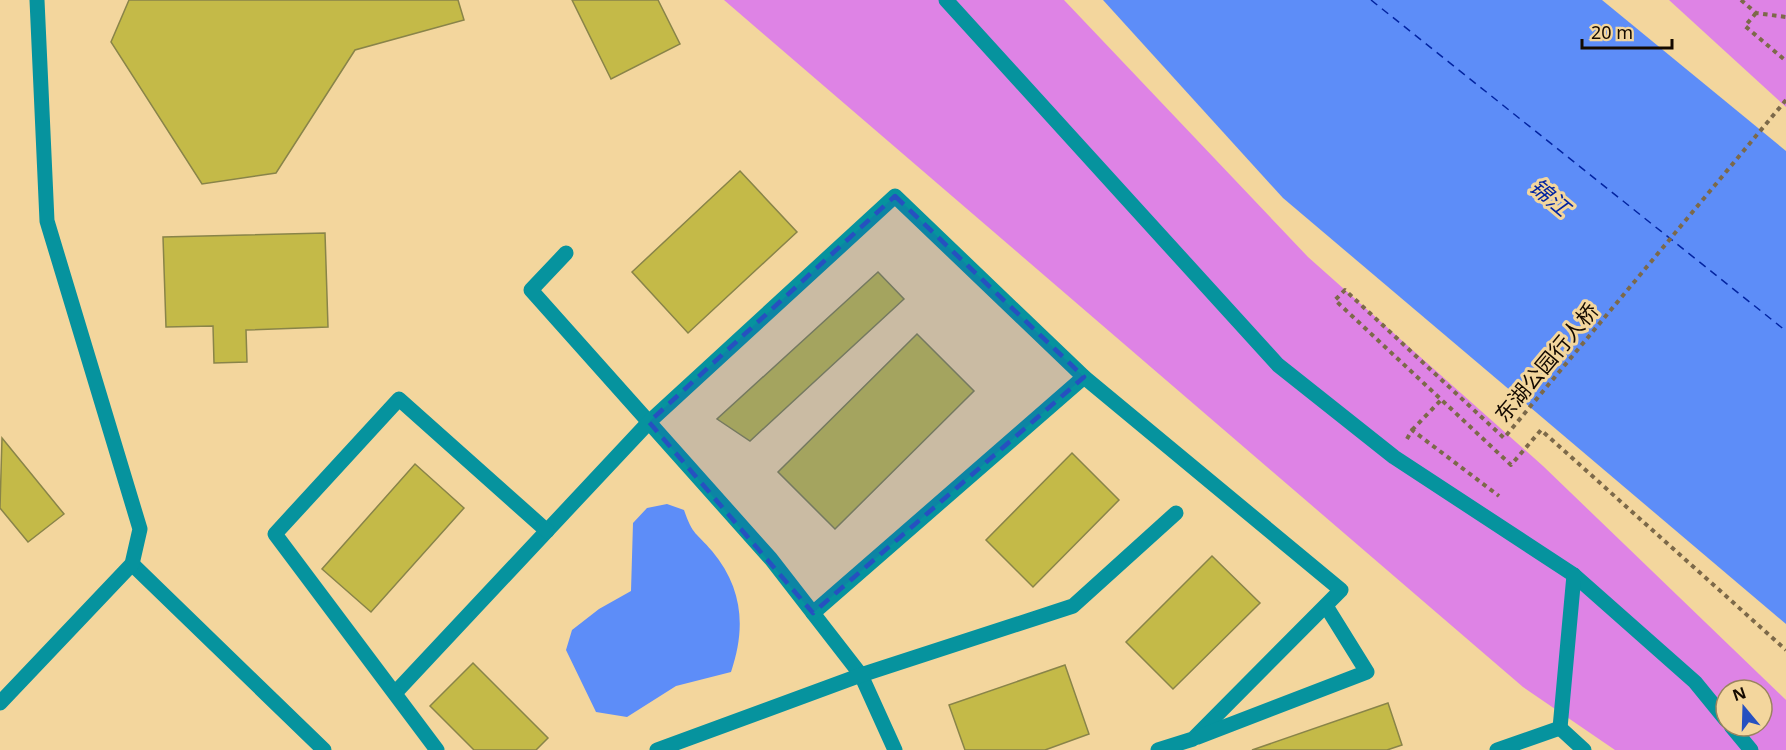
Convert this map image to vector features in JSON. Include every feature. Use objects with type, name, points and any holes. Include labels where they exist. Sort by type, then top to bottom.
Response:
[{"type":"street","points":[[0,703],[132,564],[140,529],[47,221],[37,0]]},
{"type":"street","points":[[946,0],[1278,365],[1394,457],[1574,575],[1695,682],[1714,705]]},
{"type":"street","points":[[395,693],[649,422],[895,196],[1084,377],[1341,591],[1193,739]]},
{"type":"street","points":[[566,253],[531,290],[771,559],[861,675],[895,750]]},
{"type":"street","points":[[813,613],[1084,377]]},
{"type":"street","points":[[437,750],[275,534],[399,399],[548,531]]},
{"type":"street","points":[[657,750],[861,675],[1073,606],[1176,513]]},
{"type":"street","points":[[132,564],[324,750]]},
{"type":"street","points":[[1560,728],[1574,575]]},
{"type":"street","points":[[1158,750],[1193,739],[1367,672],[1326,606]]},
{"type":"street","points":[[1497,750],[1560,728]]},
{"type":"street","points":[[1560,728],[1584,750]]},
{"type":"street","points":[[1741,738],[1751,750]]},
{"type":"path","points":[[1741,0],[1756,13],[1786,17]]},
{"type":"path","points":[[1756,13],[1745,26],[1786,61]]},
{"type":"path","name":"东湖公园行人桥","points":[[1442,399],[1335,300],[1345,290],[1504,438],[1786,100]]},
{"type":"path","points":[[1412,430],[1442,399],[1511,465],[1541,430],[1786,650]]},
{"type":"highlighted area","points":[[895,196],[1084,377],[813,613],[649,422]]},
{"type":"shaded area","points":[[724,0],[1064,0],[1308,257],[1543,466],[1763,678],[1714,678],[1714,738],[1774,738],[1774,688],[1786,700],[1786,750],[1615,750],[1523,687]]},
{"type":"shaded area","points":[[1669,0],[1786,0],[1786,107]]},
{"type":"water","name":"锦江","points":[[1103,0],[1602,0],[1786,151],[1786,624],[1283,198]]},
{"type":"water","points":[[667,504],[684,510],[693,529],[722,565],[736,594],[740,624],[739,640],[731,672],[676,686],[627,717],[596,712],[566,650],[572,630],[599,609],[631,591],[633,523],[647,508]]},
{"type":"building","points":[[129,0],[458,0],[464,20],[355,50],[276,173],[202,184],[111,42]]},
{"type":"building","points":[[572,0],[658,0],[680,44],[611,79]]},
{"type":"building","points":[[740,171],[797,232],[688,333],[632,272]]},
{"type":"building","points":[[325,233],[328,327],[246,330],[247,362],[214,363],[213,326],[166,327],[163,237]]},
{"type":"building","points":[[878,272],[904,299],[750,441],[717,419]]},
{"type":"building","points":[[917,334],[974,391],[835,529],[778,472]]},
{"type":"building","points":[[2,438],[64,514],[28,542],[0,508]]},
{"type":"building","points":[[1072,453],[1119,500],[1033,587],[986,540]]},
{"type":"building","points":[[415,464],[464,508],[371,612],[322,569]]},
{"type":"building","points":[[1212,556],[1260,603],[1173,689],[1126,642]]},
{"type":"building","points":[[473,663],[548,738],[536,750],[474,750],[430,706]]},
{"type":"building","points":[[1065,665],[1089,734],[1045,750],[965,750],[949,705]]},
{"type":"building","points":[[1388,703],[1402,745],[1387,750],[1252,750]]},
{"type":"ferry route","points":[[1371,0],[1786,331]]}]
